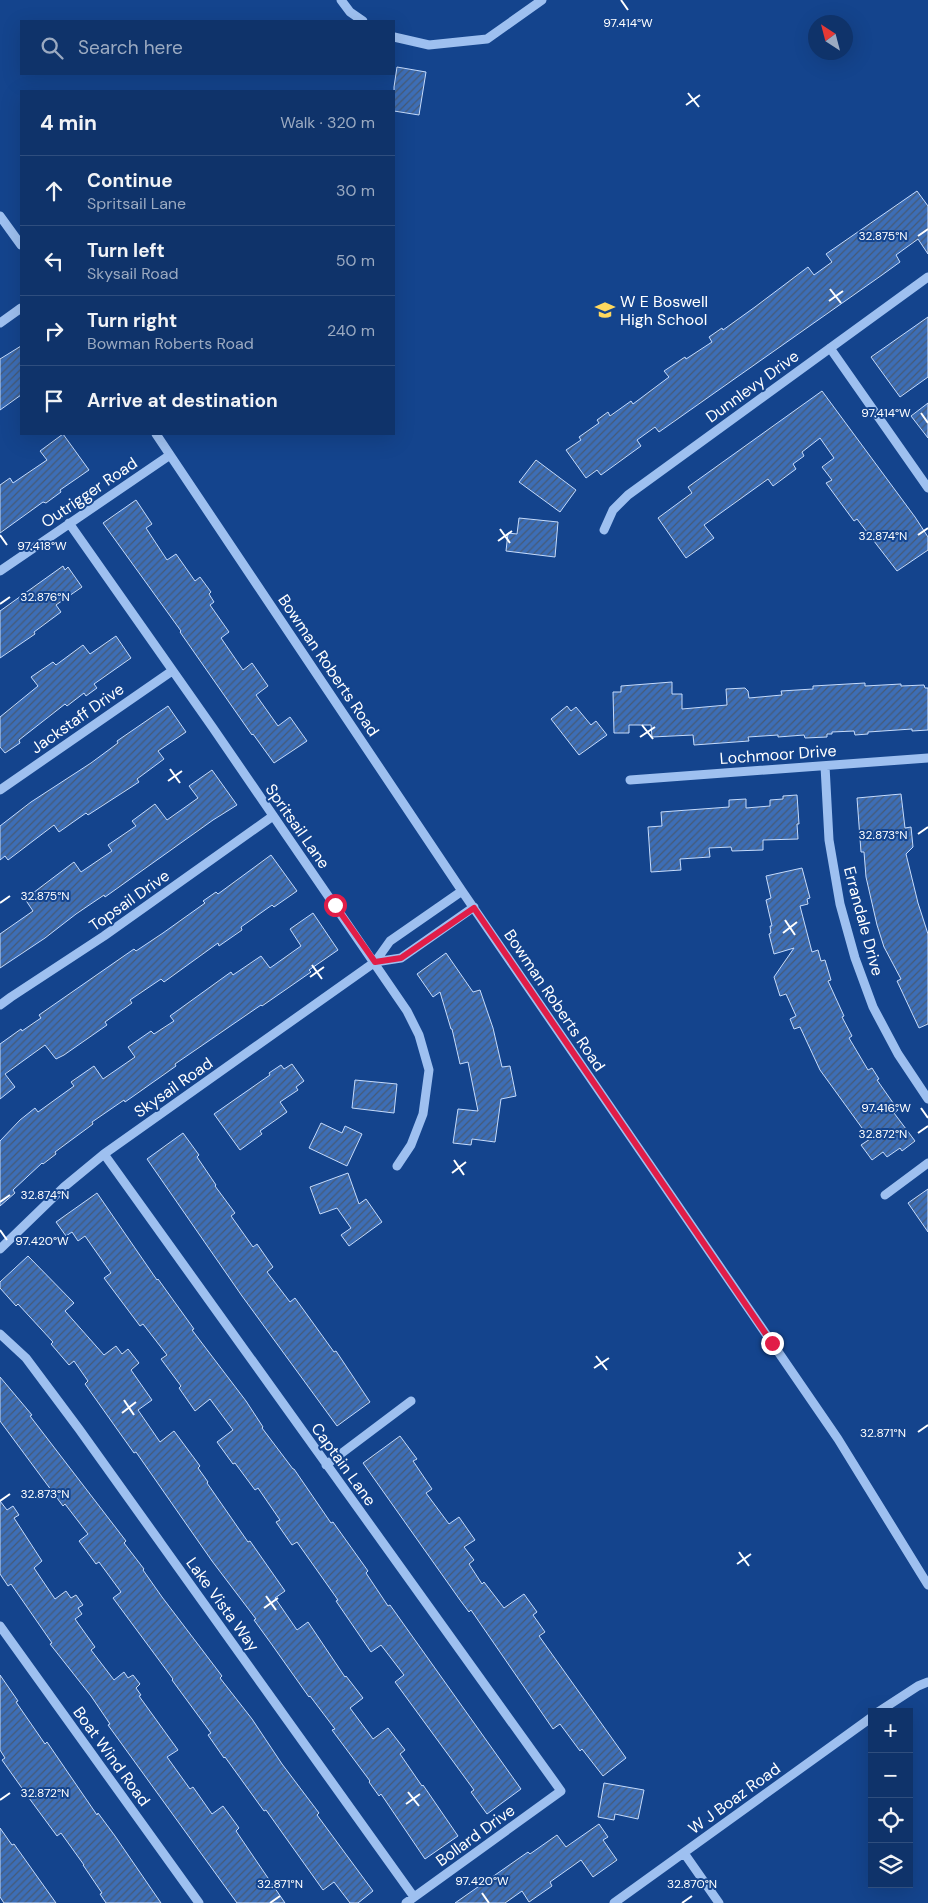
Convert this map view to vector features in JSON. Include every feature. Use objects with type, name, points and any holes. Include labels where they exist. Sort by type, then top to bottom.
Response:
[{"type":"street","points":[[341,0],[350,12],[362,20]]},
{"type":"street","points":[[395,37],[429,45],[487,39],[542,0]]},
{"type":"street","points":[[0,216],[20,244]]},
{"type":"street","name":"Dunnlevy Drive","points":[[604,530],[613,510],[628,495],[928,277]]},
{"type":"street","points":[[0,323],[20,309]]},
{"type":"street","points":[[830,348],[928,488]]},
{"type":"street","name":"Bowman Roberts Road","points":[[157,435],[462,891],[838,1439],[928,1584]]},
{"type":"street","name":"Outrigger Road","points":[[0,571],[170,455]]},
{"type":"street","name":"Spritsail Lane","points":[[69,523],[375,962],[411,1018],[419,1034],[429,1070],[423,1114],[411,1145],[397,1166]]},
{"type":"street","name":"Jackstaff Drive","points":[[0,790],[172,671]]},
{"type":"street","name":"Lochmoor Drive","points":[[630,780],[928,758]]},
{"type":"street","name":"Errandale Drive","points":[[825,766],[829,840],[840,904],[855,958],[873,1007],[898,1054],[928,1099]]},
{"type":"street","name":"Topsail Drive","points":[[0,1005],[104,936],[273,816]]},
{"type":"street","name":"Skysail Road","points":[[0,1250],[64,1187],[104,1154],[375,962],[390,941],[462,891]]},
{"type":"street","name":"Skysail Road","points":[[375,962],[401,958],[474,908]]},
{"type":"street","name":"Captain Lane","points":[[104,1154],[561,1791]]},
{"type":"street","points":[[885,1195],[928,1163]]},
{"type":"street","name":"Lake Vista Way","points":[[0,1334],[26,1358],[79,1429],[414,1897]]},
{"type":"street","points":[[326,1464],[411,1401]]},
{"type":"street","name":"Boat Wind Road","points":[[0,1626],[199,1903]]},
{"type":"street","points":[[884,1708],[918,1686],[928,1682]]},
{"type":"street","name":"W J Boaz Road","points":[[614,1903],[868,1720]]},
{"type":"street","name":"Bollard Drive","points":[[406,1903],[561,1791]]},
{"type":"street","points":[[684,1853],[719,1903]]},
{"type":"building","points":[[397,67],[426,72],[419,115],[395,111],[394,87]]},
{"type":"building","points":[[917,191],[928,206],[928,254],[918,239],[896,255],[900,262],[882,275],[659,432],[655,427],[637,440],[641,446],[601,475],[597,470],[586,478],[566,450],[581,440],[579,437],[599,423],[597,420],[608,412],[610,416],[631,401],[633,404],[669,377],[664,371],[712,342],[709,337],[722,328],[723,330],[808,267],[814,275],[832,262],[826,254]]},
{"type":"building","points":[[928,317],[928,377],[900,397],[871,357]]},
{"type":"building","points":[[20,347],[20,396],[0,410],[0,359]]},
{"type":"building","points":[[822,391],[915,517],[928,537],[928,550],[897,571],[857,519],[854,521],[826,483],[832,480],[822,467],[834,458],[820,438],[802,452],[804,456],[793,464],[796,469],[773,486],[768,479],[704,525],[714,538],[686,558],[658,518],[692,493],[688,487]]},
{"type":"building","points":[[928,403],[928,438],[911,416]]},
{"type":"building","points":[[64,435],[89,470],[60,490],[61,492],[46,503],[43,502],[0,533],[0,485],[10,478],[13,483],[47,460],[40,451]]},
{"type":"building","points":[[536,460],[576,490],[560,512],[519,482]]},
{"type":"building","points":[[136,500],[152,524],[146,528],[167,560],[176,554],[195,581],[200,577],[211,592],[209,594],[214,602],[210,605],[229,632],[221,638],[243,670],[252,663],[268,686],[256,695],[278,726],[290,717],[307,741],[274,763],[252,735],[181,631],[103,523]]},
{"type":"building","points":[[519,518],[558,522],[555,557],[506,551],[508,533],[517,534]]},
{"type":"building","points":[[63,566],[65,570],[68,567],[82,587],[56,605],[61,612],[34,632],[35,634],[0,658],[0,611]]},
{"type":"building","points":[[116,636],[131,658],[94,684],[97,688],[86,696],[84,693],[67,706],[65,704],[19,740],[20,743],[5,753],[0,747],[0,717],[38,686],[31,677],[53,662],[56,665],[83,645],[90,654]]},
{"type":"building","points":[[672,682],[672,694],[682,694],[682,709],[727,705],[726,689],[745,688],[748,691],[749,698],[782,695],[781,691],[813,689],[813,686],[865,683],[865,686],[924,685],[925,688],[928,688],[928,730],[912,731],[912,729],[868,732],[868,734],[855,735],[854,731],[832,732],[832,734],[827,734],[827,737],[805,738],[804,735],[778,737],[778,735],[748,737],[749,741],[694,745],[693,735],[652,737],[651,725],[629,725],[629,733],[614,733],[613,692],[621,692],[621,686]]},
{"type":"building","points":[[168,706],[186,732],[158,751],[164,759],[137,779],[139,782],[88,815],[86,813],[59,832],[54,825],[8,860],[5,856],[0,860],[0,826],[31,802],[91,763],[118,743],[117,741]]},
{"type":"building","points":[[567,706],[571,711],[576,707],[591,725],[596,721],[607,735],[579,755],[551,719]]},
{"type":"building","points":[[212,770],[237,805],[0,968],[0,934],[33,911],[25,899],[74,862],[81,872],[112,851],[108,845],[136,826],[132,821],[155,804],[167,820],[198,798],[189,786]]},
{"type":"building","points":[[901,794],[905,828],[911,827],[913,847],[906,854],[928,934],[928,1024],[919,1028],[897,981],[901,979],[884,947],[866,877],[864,852],[861,852],[857,798]]},
{"type":"building","points":[[797,795],[798,839],[763,840],[763,850],[732,851],[731,847],[709,848],[710,857],[680,859],[681,870],[651,872],[648,827],[662,826],[661,812],[729,807],[729,800],[746,799],[746,808],[770,806],[770,800],[783,799],[783,796]]},
{"type":"building","points":[[271,855],[297,891],[274,907],[272,905],[241,927],[242,930],[219,946],[218,943],[164,982],[161,979],[130,1000],[132,1003],[105,1022],[107,1025],[64,1055],[56,1059],[45,1045],[5,1074],[15,1087],[0,1099],[0,1044],[41,1018],[39,1015],[134,949],[136,951],[163,933],[205,903],[203,901],[216,892],[218,894]]},
{"type":"building","points":[[802,868],[810,898],[807,899],[808,904],[800,906],[812,952],[818,950],[821,961],[825,960],[831,980],[828,981],[844,1016],[842,1017],[852,1036],[849,1038],[868,1070],[872,1068],[879,1079],[877,1080],[898,1110],[894,1113],[915,1141],[902,1151],[900,1148],[887,1157],[883,1152],[872,1160],[861,1145],[870,1139],[820,1070],[800,1027],[794,1029],[790,1019],[796,1016],[786,994],[780,996],[774,977],[794,948],[774,954],[769,934],[771,933],[770,926],[772,926],[766,900],[771,898],[766,876]]},
{"type":"building","points":[[313,913],[338,950],[309,970],[311,972],[175,1064],[176,1066],[125,1102],[124,1100],[92,1122],[93,1124],[42,1163],[13,1190],[15,1193],[0,1206],[0,1141],[20,1120],[35,1108],[38,1112],[74,1086],[71,1082],[94,1066],[103,1079],[135,1057],[128,1047],[151,1031],[154,1034],[174,1021],[170,1016],[231,972],[233,975],[261,956],[270,968],[301,946],[290,929]]},
{"type":"building","points":[[446,953],[473,992],[480,990],[493,1028],[502,1067],[510,1066],[516,1096],[501,1099],[495,1142],[472,1139],[471,1145],[453,1143],[458,1109],[478,1111],[468,1062],[460,1064],[452,1029],[440,992],[433,997],[417,974]]},
{"type":"building","points":[[292,1064],[304,1081],[296,1087],[298,1090],[280,1102],[287,1112],[260,1131],[262,1134],[240,1150],[214,1114],[270,1075],[269,1073],[281,1065],[284,1069]]},
{"type":"building","points":[[355,1080],[397,1084],[394,1113],[352,1108]]},
{"type":"building","points":[[321,1123],[342,1133],[345,1126],[362,1134],[347,1166],[309,1148]]},
{"type":"building","points":[[183,1133],[199,1155],[197,1157],[215,1186],[235,1213],[231,1216],[253,1247],[257,1244],[273,1267],[267,1272],[290,1302],[295,1298],[334,1352],[336,1351],[370,1402],[337,1426],[242,1296],[147,1159]]},
{"type":"building","points":[[348,1173],[359,1204],[366,1199],[382,1222],[349,1246],[341,1235],[351,1228],[337,1208],[320,1214],[310,1187]]},
{"type":"building","points":[[928,1189],[928,1232],[908,1203]]},
{"type":"building","points":[[97,1193],[157,1280],[194,1329],[192,1330],[246,1401],[262,1428],[368,1571],[366,1573],[388,1606],[390,1605],[521,1789],[487,1814],[471,1792],[474,1790],[395,1682],[404,1675],[381,1645],[371,1652],[336,1601],[338,1600],[297,1542],[292,1545],[276,1522],[280,1520],[258,1488],[255,1490],[217,1442],[233,1430],[210,1399],[195,1411],[179,1388],[181,1386],[161,1359],[167,1355],[143,1324],[140,1326],[104,1278],[111,1273],[85,1236],[78,1241],[72,1232],[66,1236],[56,1222]]},
{"type":"building","points":[[28,1256],[74,1303],[65,1311],[104,1355],[116,1346],[122,1354],[128,1349],[139,1363],[131,1370],[152,1400],[138,1410],[160,1442],[174,1431],[200,1466],[198,1468],[207,1483],[285,1591],[275,1598],[297,1630],[308,1622],[345,1677],[363,1698],[350,1708],[373,1739],[388,1728],[405,1750],[400,1754],[458,1836],[425,1859],[381,1794],[379,1796],[332,1730],[335,1729],[309,1697],[254,1620],[256,1619],[85,1384],[88,1381],[74,1361],[69,1365],[51,1344],[53,1342],[18,1304],[16,1306],[0,1288],[0,1282]]},
{"type":"building","points":[[0,1377],[32,1415],[30,1416],[126,1541],[124,1543],[162,1597],[222,1676],[220,1678],[252,1719],[282,1764],[319,1813],[317,1815],[373,1891],[358,1903],[350,1903],[334,1882],[323,1890],[266,1810],[264,1811],[224,1758],[208,1735],[211,1733],[113,1598],[121,1592],[99,1562],[96,1564],[79,1541],[88,1534],[65,1504],[63,1506],[0,1421]]},
{"type":"building","points":[[400,1436],[417,1459],[413,1461],[432,1489],[426,1493],[449,1524],[459,1517],[475,1540],[464,1547],[474,1560],[469,1564],[482,1584],[484,1582],[504,1608],[524,1594],[537,1612],[533,1615],[545,1632],[539,1636],[626,1758],[603,1776],[582,1749],[580,1751],[560,1724],[553,1729],[471,1610],[469,1612],[460,1600],[363,1463]]},
{"type":"building","points":[[0,1501],[7,1510],[13,1506],[19,1515],[14,1518],[42,1561],[34,1568],[55,1599],[66,1591],[71,1598],[76,1595],[83,1605],[78,1608],[82,1614],[75,1619],[95,1647],[91,1650],[114,1680],[124,1672],[128,1678],[133,1675],[140,1684],[136,1688],[141,1695],[139,1696],[178,1750],[167,1757],[190,1789],[193,1787],[212,1814],[223,1806],[239,1828],[236,1831],[285,1903],[237,1903],[108,1725],[110,1724],[91,1696],[50,1644],[52,1643],[11,1584],[8,1586],[0,1574]]},
{"type":"building","points":[[0,1675],[45,1744],[47,1742],[161,1903],[106,1903],[100,1894],[102,1893],[84,1865],[61,1833],[57,1836],[2,1760],[5,1758],[0,1750]]},
{"type":"building","points":[[604,1783],[644,1790],[638,1819],[615,1814],[614,1820],[598,1817]]},
{"type":"building","points":[[599,1824],[608,1837],[603,1840],[617,1860],[593,1877],[581,1860],[550,1882],[552,1886],[529,1902],[522,1891],[505,1903],[455,1903],[528,1852],[530,1854],[557,1835],[566,1847]]},
{"type":"building","points":[[0,1828],[12,1845],[14,1844],[56,1903],[4,1903],[0,1897]]},
{"type":"place","name":"W E Boswell High School","points":[[605,310]]},
{"type":"route","points":[[335,905],[375,962],[401,958],[474,908],[772,1343]]}]
